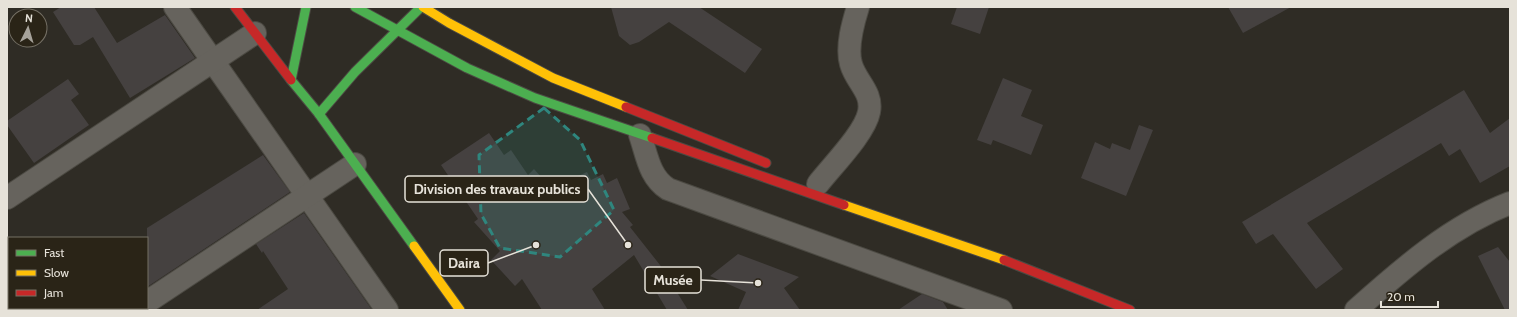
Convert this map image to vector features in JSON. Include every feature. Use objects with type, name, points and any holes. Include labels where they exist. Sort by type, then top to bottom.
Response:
[{"type":"main road","points":[[235,7],[319,114],[460,310]]},
{"type":"main road","points":[[291,80],[306,7]]},
{"type":"main road","points":[[355,7],[467,68],[535,98],[1004,260]]},
{"type":"main road","points":[[319,114],[357,68],[399,31],[422,7],[449,23],[553,78],[774,167]]},
{"type":"main road","points":[[846,195],[1130,310]]},
{"type":"street","points":[[175,7],[387,310]]},
{"type":"street","points":[[818,184],[864,126],[869,112],[870,102],[868,93],[851,65],[849,53],[854,20],[858,7]]},
{"type":"street","points":[[7,198],[254,33]]},
{"type":"street","points":[[640,135],[653,175],[659,183],[668,189],[1001,310]]},
{"type":"street","points":[[148,301],[355,164]]},
{"type":"street","points":[[1356,310],[1396,274],[1444,238],[1482,214],[1510,203]]},
{"type":"highlighted area","points":[[544,108],[580,140],[614,210],[560,257],[500,248],[481,214],[479,155]]},
{"type":"building","points":[[61,7],[94,7],[117,43],[165,15],[195,58],[130,98],[93,37],[80,45],[74,45],[53,12]]},
{"type":"building","points":[[611,7],[699,7],[762,49],[745,73],[669,22],[639,42],[630,45],[619,36]]},
{"type":"building","points":[[957,7],[989,7],[980,34],[951,24]]},
{"type":"building","points":[[1228,7],[1291,7],[1243,33]]},
{"type":"building","points":[[1003,78],[1032,90],[1021,116],[1043,125],[1031,155],[993,140],[991,145],[977,140]]},
{"type":"building","points":[[68,79],[79,94],[71,100],[89,125],[34,163],[7,125],[7,121]]},
{"type":"building","points":[[1464,90],[1490,133],[1510,118],[1510,166],[1480,183],[1460,149],[1449,156],[1441,143],[1307,223],[1343,269],[1316,289],[1273,234],[1256,244],[1242,222]]},
{"type":"building","points":[[1139,125],[1153,130],[1126,196],[1081,178],[1095,142],[1110,149],[1112,143],[1130,150]]},
{"type":"building","points":[[489,133],[504,155],[511,150],[528,175],[534,169],[551,188],[587,172],[591,180],[603,174],[607,183],[617,178],[630,209],[622,212],[633,225],[630,227],[660,265],[688,310],[667,310],[634,255],[592,289],[605,310],[542,310],[522,279],[515,286],[491,260],[500,251],[474,222],[478,219],[441,165]]},
{"type":"building","points":[[263,155],[290,192],[148,286],[147,228]]},
{"type":"building","points":[[304,213],[372,310],[257,310],[288,289],[263,251],[262,253],[256,244]]},
{"type":"building","points":[[1498,247],[1510,262],[1510,310],[1505,310],[1478,256]]},
{"type":"building","points":[[738,254],[799,277],[784,288],[800,310],[738,310],[746,292],[710,276]]},
{"type":"building","points":[[922,294],[943,302],[948,310],[898,310]]},
{"type":"traffic: fast","points":[[306,7],[291,80],[319,114],[414,246]]},
{"type":"traffic: fast","points":[[355,7],[467,68],[535,98],[652,138]]},
{"type":"traffic: fast","points":[[319,114],[355,72],[421,7]]},
{"type":"traffic: slow","points":[[423,7],[449,23],[553,78],[626,107]]},
{"type":"traffic: slow","points":[[844,205],[1004,260]]},
{"type":"traffic: slow","points":[[414,246],[460,310]]},
{"type":"traffic: jam","points":[[235,7],[291,80]]},
{"type":"traffic: jam","points":[[626,107],[766,163]]},
{"type":"traffic: jam","points":[[652,138],[844,205]]},
{"type":"traffic: jam","points":[[1004,260],[1130,310]]},
{"type":"place","name":"Daira","points":[[536,245]]},
{"type":"place","name":"Division des travaux publics","points":[[628,245]]},
{"type":"place","name":"Musée","points":[[758,283]]}]
